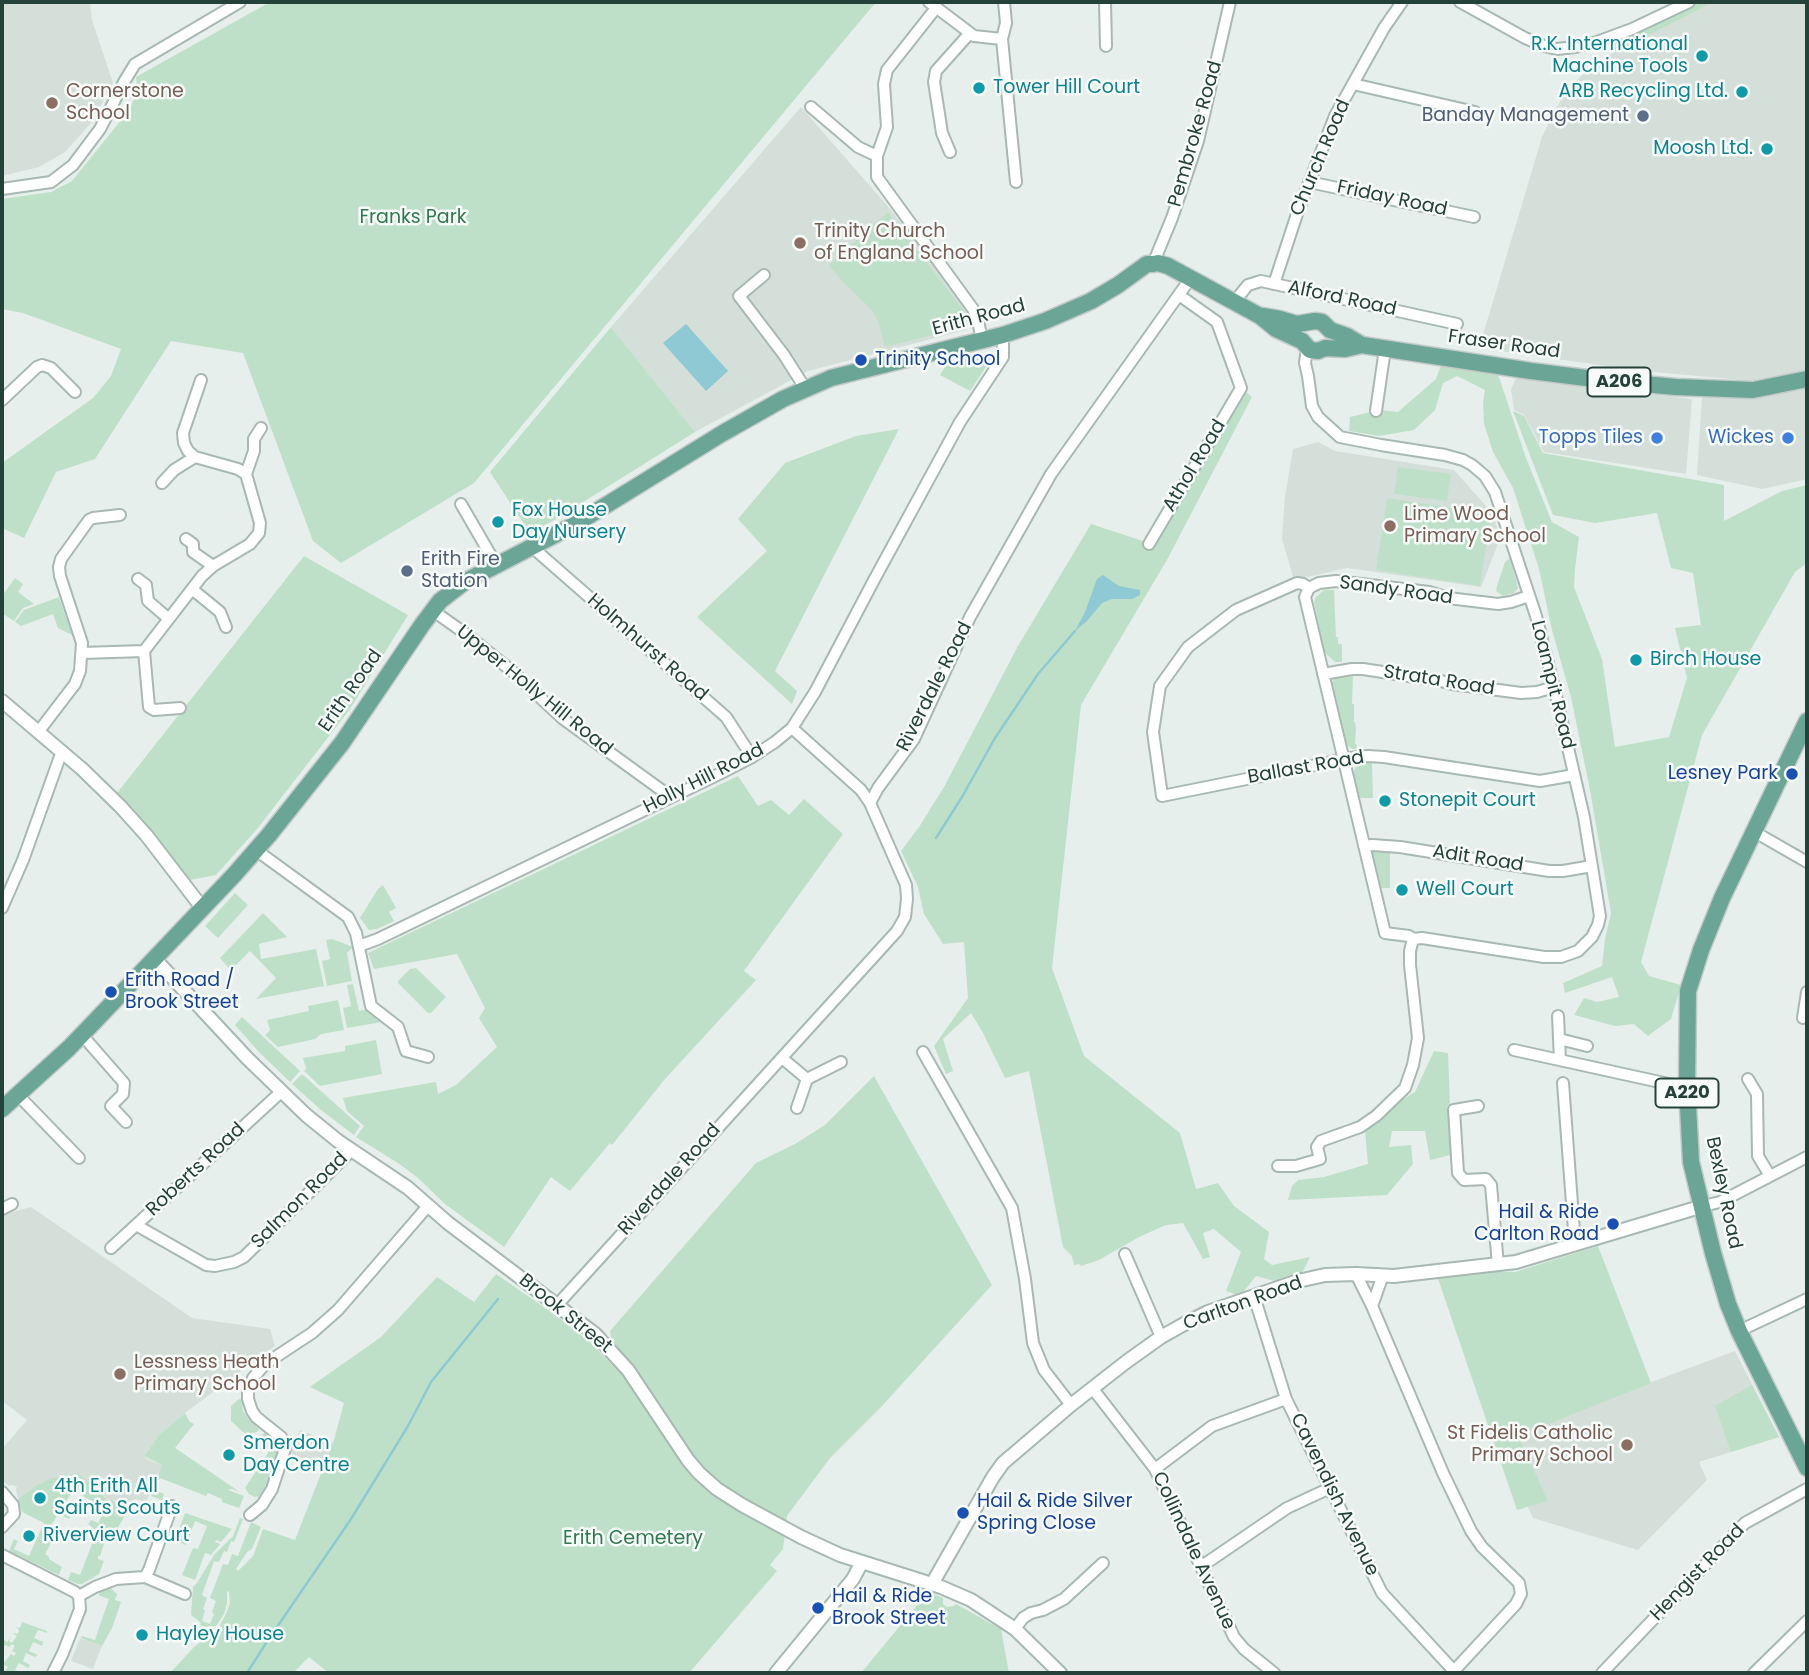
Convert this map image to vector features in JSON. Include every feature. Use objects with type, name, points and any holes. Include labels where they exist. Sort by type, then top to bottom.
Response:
[{"type":"main road","name":"Erith Road","points":[[2,1109],[82,1035],[256,850],[342,743],[432,610],[452,590],[574,525],[723,433],[805,388],[859,370],[1003,335],[1045,321],[1091,301],[1147,264],[1153,264]]},
{"type":"main road","name":"Fraser Road","points":[[1153,264],[1168,267],[1260,316],[1276,329],[1313,347],[1345,349],[1362,345]]},
{"type":"main road","name":"Fraser Road","points":[[1260,316],[1297,324],[1322,322],[1331,330],[1362,345],[1544,372],[1676,387],[1753,390],[1807,380]]},
{"type":"main road","points":[[1307,323],[1301,334],[1313,347],[1330,342],[1331,330]]},
{"type":"main road","name":"Bexley Road","points":[[1807,724],[1753,831],[1722,898],[1702,950],[1689,991],[1687,1088],[1691,1162],[1728,1304],[1807,1468]]},
{"type":"street","points":[[2,189],[51,181],[73,164],[100,129],[135,64],[240,2]]},
{"type":"street","points":[[1004,2],[1006,23],[1002,39],[1016,182]]},
{"type":"street","points":[[1105,2],[1106,46]]},
{"type":"street","name":"Pembroke Road","points":[[1153,264],[1198,141],[1230,2]]},
{"type":"street","name":"Church Road","points":[[1274,284],[1335,116],[1402,2]]},
{"type":"street","points":[[1460,2],[1525,38],[1557,49],[1597,42],[1689,2]]},
{"type":"street","points":[[982,340],[974,309],[877,177],[877,156],[887,127],[884,84],[887,70],[932,5],[974,36],[1002,39]]},
{"type":"street","points":[[950,152],[942,133],[934,82],[936,71],[970,33]]},
{"type":"street","points":[[1353,84],[1475,112]]},
{"type":"street","points":[[811,107],[859,147],[877,156]]},
{"type":"street","name":"Friday Road","points":[[1309,182],[1474,217]]},
{"type":"street","points":[[764,275],[739,296],[792,366],[805,388]]},
{"type":"street","name":"Riverdale Road","points":[[558,1304],[897,931],[905,917],[906,885],[870,803],[914,739],[970,618],[1051,474],[1190,279]]},
{"type":"street","name":"Alford Road","points":[[1234,302],[1248,285],[1261,281],[1457,324]]},
{"type":"street","name":"Athol Road","points":[[1149,544],[1241,388],[1217,322],[1179,295]]},
{"type":"street","name":"Holly Hill Road","points":[[359,946],[752,757],[792,727],[815,692],[960,422],[1003,356],[1003,335]]},
{"type":"street","name":"Loampit Road","points":[[1313,347],[1305,363],[1312,406],[1318,417],[1340,437],[1463,460],[1479,470],[1490,484],[1499,502],[1530,596],[1554,687],[1600,908],[1598,925],[1590,941],[1570,955],[1553,958],[1422,938],[1413,939]]},
{"type":"street","points":[[1376,411],[1385,349]]},
{"type":"street","points":[[2,400],[9,386],[42,365],[51,368],[75,392]]},
{"type":"street","points":[[201,380],[183,433],[184,443],[195,457],[238,469],[246,474]]},
{"type":"street","points":[[180,708],[154,710],[149,707],[144,651],[202,576],[256,538],[261,528],[246,474],[254,451],[254,439],[261,428]]},
{"type":"street","points":[[162,483],[174,470],[195,457]]},
{"type":"street","points":[[461,504],[497,565]]},
{"type":"street","points":[[39,731],[75,684],[80,671],[81,638],[60,576],[60,562],[89,520],[120,515]]},
{"type":"street","points":[[186,539],[192,544],[194,552],[213,566]]},
{"type":"street","name":"Holmhurst Road","points":[[532,547],[726,717],[752,757]]},
{"type":"street","points":[[138,579],[146,585],[148,601],[169,619]]},
{"type":"street","name":"Sandy Road","points":[[1162,796],[1153,732],[1160,686],[1188,648],[1236,610],[1297,583],[1309,588],[1319,583],[1353,583],[1498,604],[1530,596]]},
{"type":"street","points":[[1279,1166],[1296,1166],[1320,1159],[1317,1147],[1321,1141],[1360,1127],[1376,1116],[1405,1088],[1418,1038],[1410,965],[1413,939],[1383,931],[1304,597],[1309,588]]},
{"type":"street","points":[[192,589],[220,612],[226,627]]},
{"type":"street","name":"Upper Holly Hill Road","points":[[432,610],[513,673],[562,718],[671,797]]},
{"type":"street","points":[[82,653],[144,651]]},
{"type":"street","name":"Strata Road","points":[[1323,674],[1363,669],[1521,693],[1554,687]]},
{"type":"street","points":[[2,701],[62,751],[120,806],[147,836],[202,909]]},
{"type":"street","points":[[792,727],[861,790],[870,803]]},
{"type":"street","points":[[2,908],[23,860],[62,751]]},
{"type":"street","name":"Ballast Road","points":[[1162,796],[1356,757],[1384,757],[1540,781],[1574,775]]},
{"type":"street","points":[[1753,831],[1807,862]]},
{"type":"street","name":"Adit Road","points":[[1364,846],[1400,847],[1549,871],[1592,866]]},
{"type":"street","points":[[256,850],[343,912],[353,923],[371,1006],[398,1027],[406,1051],[428,1056]]},
{"type":"street","name":"Brook Street","points":[[155,959],[281,1092],[338,1141],[408,1188],[595,1334],[628,1370],[688,1460],[717,1489],[801,1537],[862,1562],[932,1584],[971,1600],[1015,1629],[1060,1673]]},
{"type":"street","points":[[1803,1018],[1807,992]]},
{"type":"street","points":[[1558,1016],[1560,1060]]},
{"type":"street","points":[[82,1035],[124,1083],[123,1094],[111,1106],[126,1122]]},
{"type":"street","points":[[1559,1040],[1587,1046]]},
{"type":"street","points":[[1514,1050],[1687,1088]]},
{"type":"street","points":[[923,1052],[1012,1208],[1033,1343],[1044,1370],[1071,1405]]},
{"type":"street","points":[[782,1058],[807,1079]]},
{"type":"street","points":[[797,1108],[807,1079],[841,1062]]},
{"type":"street","points":[[1748,1079],[1757,1094],[1758,1156],[1770,1176]]},
{"type":"street","points":[[1563,1083],[1575,1244]]},
{"type":"street","name":"Roberts Road","points":[[111,1248],[281,1092]]},
{"type":"street","points":[[17,1094],[79,1158]]},
{"type":"street","points":[[1478,1107],[1454,1110],[1458,1173],[1464,1180],[1486,1179],[1491,1185],[1498,1265]]},
{"type":"street","name":"Salmon Road","points":[[136,1225],[206,1265],[234,1262],[244,1257],[352,1150]]},
{"type":"street","points":[[1703,1206],[1720,1202],[1807,1157]]},
{"type":"street","points":[[250,1515],[262,1505],[271,1489],[285,1449],[281,1437],[256,1417],[248,1399],[253,1378],[265,1364],[312,1333],[338,1310],[428,1206]]},
{"type":"street","name":"Carlton Road","points":[[932,1584],[1003,1463],[1071,1405],[1161,1337],[1208,1312],[1298,1281],[1325,1275],[1430,1273],[1516,1262],[1703,1206]]},
{"type":"street","points":[[1125,1254],[1161,1337]]},
{"type":"street","points":[[1356,1274],[1471,1531],[1482,1547],[1519,1583],[1521,1594],[1516,1604],[1453,1672]]},
{"type":"street","points":[[1372,1307],[1383,1275]]},
{"type":"street","name":"Cavendish Avenue","points":[[1254,1296],[1286,1399],[1382,1593],[1453,1672]]},
{"type":"street","points":[[1739,1331],[1807,1299]]},
{"type":"street","name":"Collindale Avenue","points":[[1093,1389],[1155,1469],[1234,1637],[1244,1649],[1274,1673]]},
{"type":"street","points":[[1155,1469],[1212,1426],[1286,1399]]},
{"type":"street","points":[[1202,1566],[1287,1508],[1330,1488]]},
{"type":"street","name":"Hengist Road","points":[[1602,1673],[1745,1523],[1807,1489]]},
{"type":"street","points":[[2,1492],[13,1505],[15,1514],[2,1527]]},
{"type":"street","points":[[145,1577],[173,1506]]},
{"type":"street","points":[[2,1555],[79,1596],[80,1609],[53,1673]]},
{"type":"street","points":[[776,1673],[853,1579],[862,1562]]},
{"type":"street","points":[[1015,1629],[1023,1618],[1031,1613],[1064,1599],[1103,1563]]},
{"type":"street","points":[[79,1596],[116,1578],[145,1577],[185,1594]]},
{"type":"street","points":[[1754,1673],[1807,1621]]},
{"type":"shaded area","name":"Cornerstone School","points":[[2,2],[90,2],[92,20],[113,83],[91,123],[65,152],[39,167],[2,176]]},
{"type":"shaded area","points":[[1713,2],[1807,2],[1807,371],[1750,381],[1634,370],[1487,349],[1489,340],[1482,338],[1542,137],[1565,94],[1580,77],[1612,53]]},
{"type":"shaded area","name":"Trinity Church of England School","points":[[801,107],[891,210],[943,276],[970,317],[966,330],[808,371],[695,432],[611,327]]},
{"type":"shaded area","points":[[1516,378],[1692,399],[1686,474],[1544,452],[1524,415],[1514,410],[1511,389]]},
{"type":"shaded area","points":[[1807,384],[1807,479],[1762,489],[1697,475],[1702,397]]},
{"type":"shaded area","name":"Lime Wood Primary School","points":[[1318,442],[1335,451],[1454,470],[1493,514],[1500,539],[1481,587],[1347,568],[1294,580],[1282,539],[1285,497],[1293,449]]},
{"type":"shaded area","name":"Lessness Heath Primary School","points":[[31,1207],[192,1318],[270,1329],[275,1346],[159,1435],[144,1456],[162,1465],[160,1471],[146,1502],[136,1499],[131,1502],[129,1509],[113,1500],[111,1502],[79,1475],[34,1487],[18,1499],[17,1487],[9,1486],[2,1479],[2,1449],[27,1420],[2,1401],[2,1215]]},
{"type":"shaded area","name":"St Fidelis Catholic Primary School","points":[[1735,1351],[1779,1437],[1699,1462],[1707,1480],[1638,1550],[1533,1518],[1497,1439]]},
{"type":"shaded area","points":[[300,1430],[333,1443],[324,1467],[292,1454],[290,1441],[297,1437]]},
{"type":"shaded area","points":[[80,1638],[102,1646],[93,1669],[71,1661]]},
{"type":"green space","name":"Franks Park","points":[[270,2],[876,2],[474,483],[341,563],[313,541],[243,353],[171,341],[95,459],[56,472],[24,538],[2,528],[2,463],[93,398],[111,376],[121,349],[23,313],[2,309],[2,199],[51,192],[72,181],[130,109],[137,90],[136,77]]},
{"type":"green space","points":[[1696,2],[1713,2],[1615,52],[1608,42]]},
{"type":"green space","points":[[888,212],[967,315],[960,328],[885,347],[872,310],[829,265]]},
{"type":"green space","points":[[611,327],[695,432],[530,533],[490,472]]},
{"type":"green space","points":[[986,354],[991,357],[988,364],[970,391],[940,375],[947,364]]},
{"type":"green space","points":[[1442,363],[1497,371],[1526,458],[1552,522],[1579,537],[1574,587],[1602,659],[1615,747],[1669,737],[1687,678],[1675,628],[1701,625],[1693,573],[1671,568],[1657,513],[1595,523],[1553,515],[1513,411],[1524,416],[1543,453],[1724,485],[1724,521],[1782,491],[1807,485],[1807,563],[1795,572],[1702,735],[1641,962],[1649,976],[1681,985],[1671,1019],[1648,1036],[1634,1024],[1615,1026],[1574,1015],[1584,998],[1597,1002],[1619,997],[1612,977],[1565,993],[1563,983],[1602,966],[1611,913],[1571,697],[1552,630],[1539,569],[1513,488],[1493,452],[1484,424],[1485,390],[1457,376],[1443,383],[1435,410],[1414,430],[1379,436],[1349,431],[1350,417],[1379,410],[1398,412],[1436,379]]},
{"type":"green space","points":[[1241,388],[1252,397],[1168,558],[1081,705],[1052,968],[1084,1056],[1180,1133],[1196,1189],[1218,1183],[1234,1206],[1269,1232],[1264,1259],[1272,1265],[1310,1257],[1300,1277],[1278,1282],[1256,1276],[1240,1296],[1226,1291],[1241,1252],[1214,1229],[1203,1233],[1210,1257],[1203,1259],[1183,1223],[1166,1225],[1099,1260],[1081,1266],[1074,1265],[1072,1256],[1063,1247],[1029,1071],[1005,1078],[971,1013],[943,1039],[953,1071],[946,1074],[934,1046],[968,998],[964,942],[943,944],[924,914],[918,887],[901,851],[944,787],[1018,646],[1091,524],[1149,543]]},
{"type":"green space","points":[[899,429],[775,671],[797,691],[792,704],[697,617],[767,551],[738,519],[785,463],[856,436]]},
{"type":"green space","points":[[1398,467],[1451,474],[1447,501],[1394,494]]},
{"type":"green space","points":[[1387,498],[1491,514],[1480,586],[1376,570]]},
{"type":"green space","points":[[304,556],[408,615],[350,709],[257,829],[216,875],[190,880],[154,833],[117,793]]},
{"type":"green space","points":[[1510,558],[1518,588],[1514,593],[1503,596],[1496,591],[1505,562]]},
{"type":"green space","points":[[15,578],[23,584],[18,592],[34,604],[23,608],[14,621],[2,613],[2,596]]},
{"type":"green space","points":[[1324,590],[1334,590],[1336,637],[1338,644],[1342,644],[1342,662],[1335,662],[1324,652],[1314,602]]},
{"type":"green space","points":[[59,597],[72,635],[58,628],[53,614],[21,626],[15,622],[24,610]]},
{"type":"green space","points":[[1353,676],[1352,704],[1356,749],[1345,744],[1331,684],[1334,679]]},
{"type":"green space","points":[[1372,763],[1373,798],[1357,798],[1352,776],[1357,764]]},
{"type":"green space","points":[[738,776],[758,806],[771,800],[789,815],[804,799],[843,834],[744,971],[756,980],[665,1079],[612,1145],[610,1143],[570,1191],[551,1177],[504,1247],[445,1204],[398,1163],[356,1137],[364,1126],[347,1111],[343,1098],[436,1082],[438,1094],[456,1085],[497,1047],[479,1018],[485,1008],[457,954],[374,969],[368,953]]},
{"type":"green space","points":[[1372,852],[1390,853],[1390,888],[1377,888],[1369,856]]},
{"type":"green space","points":[[383,885],[396,908],[389,912],[394,921],[369,930],[360,918]]},
{"type":"green space","points":[[235,893],[248,905],[218,938],[205,926]]},
{"type":"green space","points":[[263,913],[287,937],[259,944],[261,959],[316,949],[324,986],[256,999],[276,978],[250,951],[231,970],[220,958]]},
{"type":"green space","points":[[332,939],[353,947],[347,953],[352,981],[327,986],[322,961],[330,959],[326,940]]},
{"type":"green space","points":[[416,968],[446,997],[431,1013],[398,983],[410,969]]},
{"type":"green space","points":[[353,984],[359,1011],[368,1009],[382,1022],[347,1028],[343,1008],[351,1006],[347,985]]},
{"type":"green space","points":[[338,1000],[344,1030],[278,1047],[265,1035],[270,1030],[267,1020],[309,1011],[308,1006]]},
{"type":"green space","points":[[242,1017],[300,1071],[290,1082],[235,1025]]},
{"type":"green space","points":[[376,1040],[382,1074],[320,1086],[304,1071],[306,1069],[303,1058],[345,1051],[345,1046]]},
{"type":"green space","points":[[1434,1051],[1448,1053],[1455,1154],[1430,1160],[1425,1131],[1392,1131],[1389,1147],[1411,1145],[1413,1164],[1387,1195],[1288,1200],[1292,1186],[1298,1180],[1324,1177],[1368,1164],[1365,1131],[1383,1112],[1415,1092]]},
{"type":"green space","points":[[302,1074],[360,1126],[354,1135],[292,1084]]},
{"type":"green space","name":"Erith Cemetery","points":[[874,1076],[992,1285],[882,1406],[830,1458],[787,1516],[783,1549],[770,1565],[777,1571],[689,1673],[329,1673],[309,1657],[293,1673],[170,1673],[194,1647],[218,1629],[226,1614],[230,1603],[229,1591],[224,1614],[216,1626],[200,1625],[191,1615],[193,1587],[214,1555],[233,1536],[240,1518],[243,1519],[234,1542],[231,1541],[219,1562],[214,1561],[202,1595],[207,1598],[202,1621],[210,1624],[216,1601],[210,1598],[223,1564],[228,1565],[232,1554],[238,1556],[251,1522],[261,1527],[252,1549],[236,1569],[238,1571],[253,1556],[263,1529],[295,1540],[333,1443],[344,1403],[310,1387],[381,1337],[437,1277],[474,1302],[496,1274],[591,1343],[616,1369],[610,1331],[756,1163],[795,1144],[825,1125]]},
{"type":"green space","points":[[1598,1246],[1651,1383],[1518,1436],[1548,1501],[1517,1510],[1435,1270],[1515,1272]]},
{"type":"green space","points":[[1752,1385],[1779,1437],[1731,1452],[1715,1406]]},
{"type":"green space","points":[[239,1399],[249,1420],[259,1429],[257,1432],[247,1434],[231,1421],[231,1406]]},
{"type":"green space","points":[[185,1413],[194,1424],[175,1448],[240,1492],[228,1490],[244,1496],[239,1508],[208,1493],[206,1496],[160,1478],[155,1490],[164,1494],[162,1500],[151,1496],[162,1465],[144,1456],[159,1435]]},
{"type":"green space","points":[[265,1433],[277,1445],[278,1454],[262,1494],[255,1497],[245,1488],[270,1450],[256,1438]]},
{"type":"green space","points":[[79,1474],[110,1502],[112,1500],[129,1509],[111,1539],[106,1538],[98,1556],[98,1559],[104,1561],[99,1574],[82,1584],[68,1580],[71,1572],[80,1575],[97,1531],[88,1524],[91,1520],[98,1523],[105,1509],[74,1488],[62,1508],[73,1514],[69,1519],[58,1514],[45,1535],[53,1540],[45,1554],[62,1567],[59,1575],[9,1551],[14,1539],[18,1541],[14,1549],[29,1556],[44,1523],[22,1512],[18,1499],[50,1479]]},
{"type":"green space","points":[[185,1513],[232,1529],[221,1542],[216,1540],[215,1542],[220,1544],[211,1555],[205,1553],[195,1580],[182,1575],[193,1548],[198,1549],[207,1526],[195,1521],[186,1545],[175,1541]]},
{"type":"green space","points":[[107,1585],[117,1594],[115,1600],[121,1602],[102,1646],[81,1638],[82,1636],[95,1640],[109,1599],[98,1595],[98,1590]]},
{"type":"green space","points":[[928,1592],[943,1598],[943,1604],[947,1607],[956,1604],[1001,1629],[1009,1673],[861,1673]]},
{"type":"green space","points":[[22,1622],[47,1631],[38,1630],[34,1638],[43,1642],[42,1646],[33,1642],[29,1651],[38,1655],[35,1657],[26,1653],[23,1661],[30,1665],[28,1668],[19,1663],[15,1670],[21,1673],[2,1673],[2,1669],[5,1671],[8,1667],[3,1664],[11,1654],[14,1656],[16,1653],[12,1651],[15,1646],[12,1644],[9,1647],[5,1645],[2,1651],[2,1638],[7,1642],[11,1637],[9,1641],[12,1643],[17,1636],[13,1634],[18,1634],[19,1630],[16,1627],[20,1628]]},
{"type":"water","points":[[686,324],[728,371],[706,391],[663,343]]},
{"type":"water","points":[[1103,575],[1119,586],[1140,590],[1140,595],[1132,599],[1112,599],[1102,603],[1075,631],[1097,579]]},
{"type":"waterway","points":[[936,838],[995,738],[1038,674],[1075,631]]},
{"type":"waterway","points":[[247,1673],[351,1519],[408,1426],[431,1382],[498,1299]]},
{"type":"place","name":"R.K. International Machine Tools","points":[[1702,56]]},
{"type":"place","name":"Tower Hill Court","points":[[979,88]]},
{"type":"place","name":"ARB Recycling Ltd.","points":[[1742,92]]},
{"type":"place","name":"Cornerstone School","points":[[52,103]]},
{"type":"place","name":"Banday Management","points":[[1643,116]]},
{"type":"place","name":"Moosh Ltd.","points":[[1767,149]]},
{"type":"place","name":"Trinity Church of England School","points":[[800,243]]},
{"type":"place","name":"Trinity School","points":[[861,360]]},
{"type":"place","name":"Topps Tiles","points":[[1657,438]]},
{"type":"place","name":"Wickes","points":[[1788,438]]},
{"type":"place","name":"Fox House Day Nursery","points":[[498,522]]},
{"type":"place","name":"Lime Wood Primary School","points":[[1390,526]]},
{"type":"place","name":"Erith Fire Station","points":[[407,571]]},
{"type":"place","name":"Birch House","points":[[1636,660]]},
{"type":"place","name":"Lesney Park","points":[[1792,774]]},
{"type":"place","name":"Stonepit Court","points":[[1385,801]]},
{"type":"place","name":"Well Court","points":[[1402,890]]},
{"type":"place","name":"Erith Road / Brook Street","points":[[111,992]]},
{"type":"place","name":"Hail & Ride Carlton Road","points":[[1613,1224]]},
{"type":"place","name":"Lessness Heath Primary School","points":[[120,1374]]},
{"type":"place","name":"St Fidelis Catholic Primary School","points":[[1627,1445]]},
{"type":"place","name":"Smerdon Day Centre","points":[[229,1455]]},
{"type":"place","name":"4th Erith All Saints Scouts","points":[[40,1498]]},
{"type":"place","name":"Hail & Ride Silver Spring Close","points":[[963,1513]]},
{"type":"place","name":"Riverview Court","points":[[29,1536]]},
{"type":"place","name":"Hail & Ride Brook Street","points":[[818,1608]]},
{"type":"place","name":"Hayley House","points":[[142,1635]]}]
